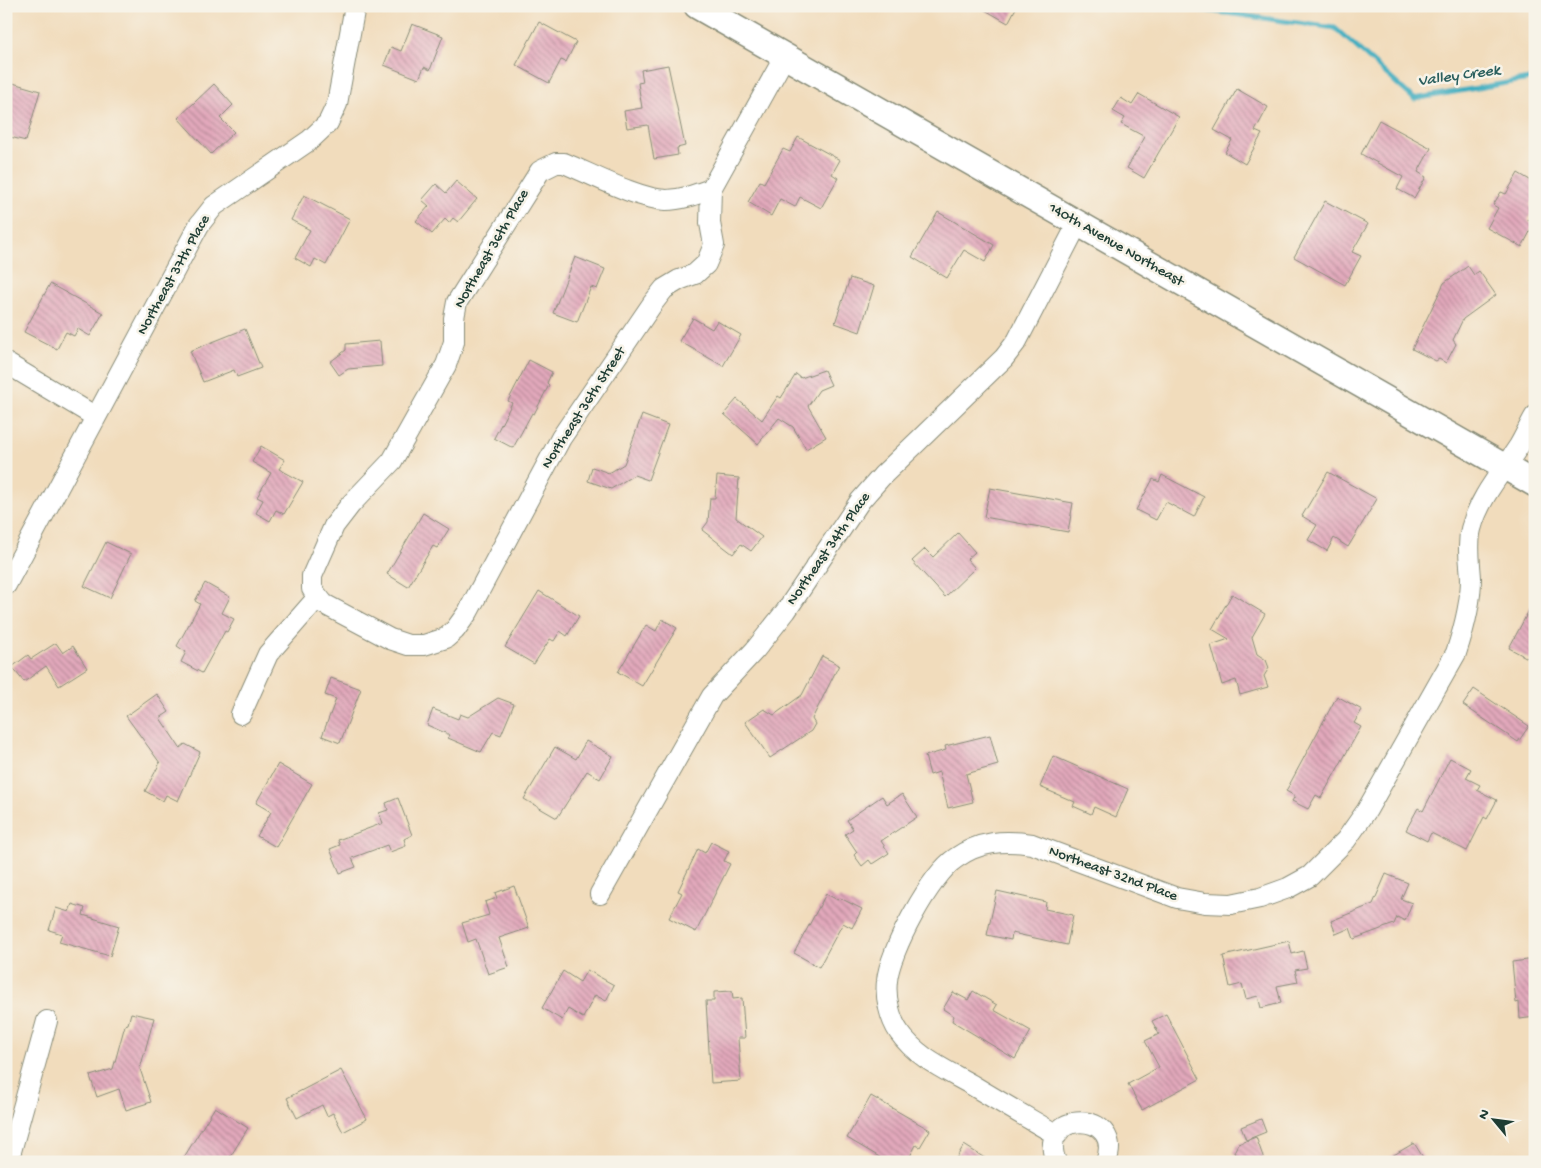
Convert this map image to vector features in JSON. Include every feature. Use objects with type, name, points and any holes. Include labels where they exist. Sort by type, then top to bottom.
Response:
[{"type":"street","name":"Northeast 37th Place","points":[[6,585],[204,218],[214,206],[310,140],[328,123],[337,104],[355,6]]},
{"type":"street","name":"140th Avenue Northeast","points":[[696,6],[1535,484]]},
{"type":"street","name":"Northeast 36th Street","points":[[314,593],[324,604],[382,635],[408,645],[437,642],[455,630],[468,612],[561,438],[652,303],[664,289],[679,280],[695,274],[706,264],[714,245],[710,223],[711,189],[785,56]]},
{"type":"street","name":"Northeast 36th Place","points":[[241,714],[268,654],[314,593],[315,569],[334,526],[350,504],[392,461],[452,350],[454,318],[458,302],[540,171],[556,163],[564,163],[627,189],[665,200],[696,195],[711,189]]},
{"type":"street","name":"Northeast 34th Place","points":[[600,894],[712,696],[756,650],[786,611],[860,501],[882,476],[1004,358],[1017,341],[1078,223]]},
{"type":"street","points":[[6,363],[96,417]]},
{"type":"street","name":"Northeast 32nd Place","points":[[1056,1135],[919,1054],[898,1032],[891,1014],[886,981],[893,955],[923,896],[939,874],[954,858],[993,842],[1012,841],[1032,844],[1177,898],[1204,903],[1231,904],[1260,898],[1288,888],[1310,876],[1346,840],[1367,810],[1456,653],[1464,632],[1468,609],[1471,580],[1469,548],[1471,530],[1476,515],[1503,466],[1518,446],[1535,416]]},
{"type":"street","points":[[8,1162],[47,1021]]},
{"type":"street","points":[[1056,1162],[1053,1152],[1056,1135],[1069,1123],[1087,1122],[1095,1125],[1106,1138],[1109,1146],[1106,1162]]},
{"type":"building","points":[[978,6],[1017,6],[1008,23]]},
{"type":"building","points":[[539,22],[576,42],[566,62],[561,60],[549,83],[516,65]]},
{"type":"building","points":[[412,24],[443,36],[430,70],[424,67],[419,79],[384,65],[391,47],[401,51]]},
{"type":"building","points":[[668,65],[685,146],[677,148],[678,155],[654,159],[648,125],[627,128],[624,111],[642,108],[638,83],[643,82],[641,70]]},
{"type":"building","points":[[6,81],[40,91],[26,141],[6,136]]},
{"type":"building","points":[[214,84],[233,105],[220,118],[234,132],[211,154],[178,118]]},
{"type":"building","points":[[1237,89],[1268,107],[1255,131],[1262,134],[1245,164],[1225,152],[1232,140],[1214,130]]},
{"type":"building","points":[[1139,94],[1179,117],[1144,178],[1127,168],[1145,137],[1121,124],[1125,118],[1113,111],[1121,98],[1132,105]]},
{"type":"building","points":[[1379,120],[1431,148],[1418,172],[1426,177],[1414,198],[1397,189],[1403,177],[1361,154]]},
{"type":"building","points":[[798,137],[840,160],[832,174],[838,178],[821,208],[800,197],[795,207],[780,199],[771,216],[748,202],[760,181],[764,183],[783,149],[790,152]]},
{"type":"building","points":[[1518,173],[1535,183],[1535,202],[1530,203],[1532,212],[1528,220],[1534,224],[1522,247],[1487,228],[1498,208],[1493,205],[1501,192],[1506,194]]},
{"type":"building","points":[[456,181],[477,199],[458,222],[453,218],[449,223],[445,219],[432,234],[416,221],[429,206],[422,200],[436,184],[446,193]]},
{"type":"building","points":[[304,195],[350,219],[326,265],[315,259],[311,267],[295,258],[310,230],[291,220]]},
{"type":"building","points":[[1325,201],[1368,224],[1352,252],[1361,256],[1345,285],[1294,257]]},
{"type":"building","points":[[938,212],[994,245],[985,262],[964,250],[947,278],[912,257]]},
{"type":"building","points":[[575,257],[605,269],[597,289],[591,287],[577,322],[553,313]]},
{"type":"building","points":[[1468,266],[1474,275],[1479,271],[1496,295],[1463,319],[1453,340],[1456,344],[1446,363],[1439,359],[1436,361],[1412,349],[1444,283]]},
{"type":"building","points":[[850,278],[874,286],[860,332],[835,323]]},
{"type":"building","points":[[50,284],[103,313],[90,336],[78,329],[74,336],[66,332],[57,349],[24,332]]},
{"type":"building","points":[[693,318],[712,329],[717,321],[741,335],[723,366],[679,341]]},
{"type":"building","points":[[245,329],[261,368],[237,377],[234,370],[203,382],[190,351]]},
{"type":"building","points":[[380,341],[382,366],[348,369],[339,375],[330,362],[346,350],[346,344]]},
{"type":"building","points":[[529,360],[552,372],[547,383],[549,385],[513,448],[494,438],[512,403],[508,401]]},
{"type":"building","points":[[824,370],[831,385],[819,390],[808,406],[826,437],[806,449],[793,427],[779,418],[758,444],[724,414],[737,399],[762,420],[778,396],[781,398],[796,374],[801,378]]},
{"type":"building","points":[[642,415],[668,425],[648,480],[634,475],[611,489],[588,481],[592,467],[609,473],[624,464]]},
{"type":"building","points":[[261,446],[285,460],[279,469],[303,482],[284,514],[276,510],[270,521],[256,513],[263,500],[257,497],[271,473],[252,462]]},
{"type":"building","points":[[1328,472],[1377,499],[1348,547],[1334,538],[1327,551],[1308,540],[1317,525],[1302,516]]},
{"type":"building","points":[[1162,475],[1204,497],[1194,517],[1166,502],[1156,520],[1136,510],[1153,479],[1159,482]]},
{"type":"building","points":[[717,476],[739,478],[736,518],[762,537],[751,551],[741,544],[733,554],[702,530],[708,522],[710,498],[715,498]]},
{"type":"building","points":[[990,488],[1073,503],[1068,532],[984,517]]},
{"type":"building","points":[[423,513],[449,529],[437,548],[433,546],[408,587],[387,574]]},
{"type":"building","points":[[958,533],[975,552],[967,559],[975,568],[945,597],[912,561],[925,549],[933,557]]},
{"type":"building","points":[[106,542],[131,554],[110,598],[84,586]]},
{"type":"building","points":[[205,583],[230,597],[222,613],[234,619],[227,632],[225,631],[202,673],[181,662],[186,652],[177,646],[200,604],[195,601]]},
{"type":"building","points":[[539,591],[579,616],[567,636],[560,631],[554,641],[550,639],[534,664],[505,647]]},
{"type":"building","points":[[1232,594],[1265,614],[1252,637],[1257,654],[1266,660],[1269,668],[1264,676],[1268,687],[1240,695],[1236,680],[1222,685],[1211,645],[1229,639],[1212,629]]},
{"type":"building","points":[[1535,599],[1535,662],[1509,648]]},
{"type":"building","points":[[662,619],[677,628],[642,686],[618,672],[646,625],[656,631]]},
{"type":"building","points":[[56,643],[63,653],[73,646],[87,668],[59,686],[46,666],[24,682],[12,667],[28,655],[31,659]]},
{"type":"building","points":[[822,656],[839,665],[812,719],[815,724],[811,731],[770,758],[745,722],[764,709],[774,715],[802,695]]},
{"type":"building","points":[[331,678],[361,689],[340,743],[322,736],[336,699],[325,695]]},
{"type":"building","points":[[1474,689],[1529,726],[1518,742],[1463,705]]},
{"type":"building","points":[[157,694],[169,712],[160,718],[180,748],[185,744],[200,752],[178,801],[166,795],[163,801],[145,791],[160,763],[126,716]]},
{"type":"building","points":[[1337,696],[1362,710],[1354,723],[1361,727],[1321,798],[1316,795],[1308,809],[1292,801],[1295,796],[1286,791]]},
{"type":"building","points":[[498,698],[514,704],[501,735],[493,732],[481,752],[448,738],[450,735],[427,725],[433,709],[458,719],[460,714],[468,717]]},
{"type":"building","points":[[990,735],[998,765],[966,774],[973,802],[948,808],[939,772],[930,775],[925,756],[946,750],[945,746]]},
{"type":"building","points":[[586,741],[613,756],[600,779],[587,771],[557,818],[524,799],[555,747],[576,759]]},
{"type":"building","points":[[1053,756],[1128,789],[1116,817],[1094,807],[1091,814],[1073,806],[1075,802],[1040,787]]},
{"type":"building","points":[[1450,758],[1471,769],[1466,778],[1480,785],[1477,790],[1497,800],[1487,819],[1484,817],[1467,851],[1431,833],[1427,841],[1406,830],[1418,808],[1423,811]]},
{"type":"building","points":[[278,764],[312,784],[276,847],[257,836],[271,812],[256,803]]},
{"type":"building","points":[[902,794],[917,817],[881,841],[889,853],[872,864],[869,860],[862,866],[854,855],[857,852],[845,834],[853,829],[847,820],[882,796],[887,804]]},
{"type":"building","points":[[398,798],[412,835],[404,839],[406,846],[390,852],[387,845],[352,858],[356,867],[340,873],[330,849],[340,845],[338,840],[383,823],[379,813],[388,810],[386,803]]},
{"type":"building","points":[[711,842],[729,851],[724,861],[730,864],[696,932],[669,918],[682,893],[678,891],[698,849],[705,853]]},
{"type":"building","points":[[1386,874],[1408,883],[1401,899],[1412,903],[1405,921],[1397,917],[1394,924],[1354,939],[1350,928],[1336,934],[1331,921],[1373,904]]},
{"type":"building","points":[[514,886],[529,928],[499,938],[509,967],[488,974],[476,939],[468,942],[462,923],[489,915],[485,902],[497,898],[495,893]]},
{"type":"building","points":[[997,891],[1046,902],[1045,909],[1073,915],[1067,945],[1012,933],[1011,940],[987,935]]},
{"type":"building","points":[[826,894],[838,900],[840,898],[862,909],[852,928],[843,923],[819,967],[794,953]]},
{"type":"building","points":[[72,904],[85,908],[83,915],[119,926],[110,956],[59,942],[62,934],[49,930],[56,908],[69,912]]},
{"type":"building","points":[[1289,941],[1292,954],[1303,951],[1307,968],[1295,970],[1298,982],[1277,986],[1281,1003],[1261,1008],[1258,996],[1246,999],[1242,984],[1230,987],[1223,956]]},
{"type":"building","points":[[1535,959],[1535,1017],[1520,1019],[1519,1002],[1516,1003],[1512,962]]},
{"type":"building","points":[[587,970],[614,985],[606,1001],[595,995],[583,1018],[568,1009],[562,1020],[542,1008],[563,971],[580,982]]},
{"type":"building","points":[[732,991],[733,999],[742,998],[745,1038],[738,1038],[741,1081],[711,1083],[706,1001],[714,1001],[714,992]]},
{"type":"building","points":[[973,991],[997,1005],[994,1010],[1031,1031],[1015,1059],[952,1021],[954,1016],[943,1009],[953,992],[968,1000]]},
{"type":"building","points":[[131,1013],[154,1018],[140,1069],[151,1102],[126,1110],[119,1089],[97,1097],[90,1076],[113,1069],[125,1025],[128,1024]]},
{"type":"building","points":[[1166,1014],[1200,1079],[1142,1110],[1128,1084],[1159,1067],[1145,1041],[1159,1034],[1152,1021]]},
{"type":"building","points":[[341,1070],[367,1119],[343,1132],[333,1113],[327,1116],[322,1105],[297,1118],[287,1098]]},
{"type":"building","points":[[871,1096],[930,1130],[920,1147],[916,1145],[907,1162],[888,1162],[847,1138]]},
{"type":"building","points":[[215,1107],[248,1128],[227,1162],[181,1162]]},
{"type":"building","points":[[1261,1119],[1266,1132],[1246,1140],[1241,1127]]},
{"type":"building","points":[[1256,1137],[1265,1162],[1238,1162],[1234,1152],[1238,1144]]},
{"type":"building","points":[[1414,1143],[1426,1162],[1382,1162]]},
{"type":"building","points":[[964,1145],[991,1162],[954,1162]]},
{"type":"waterway","name":"Valley Creek","points":[[1104,6],[1108,8],[1121,6]]},
{"type":"waterway","name":"Valley Creek","points":[[1174,6],[1335,28],[1414,99],[1535,78]]}]
